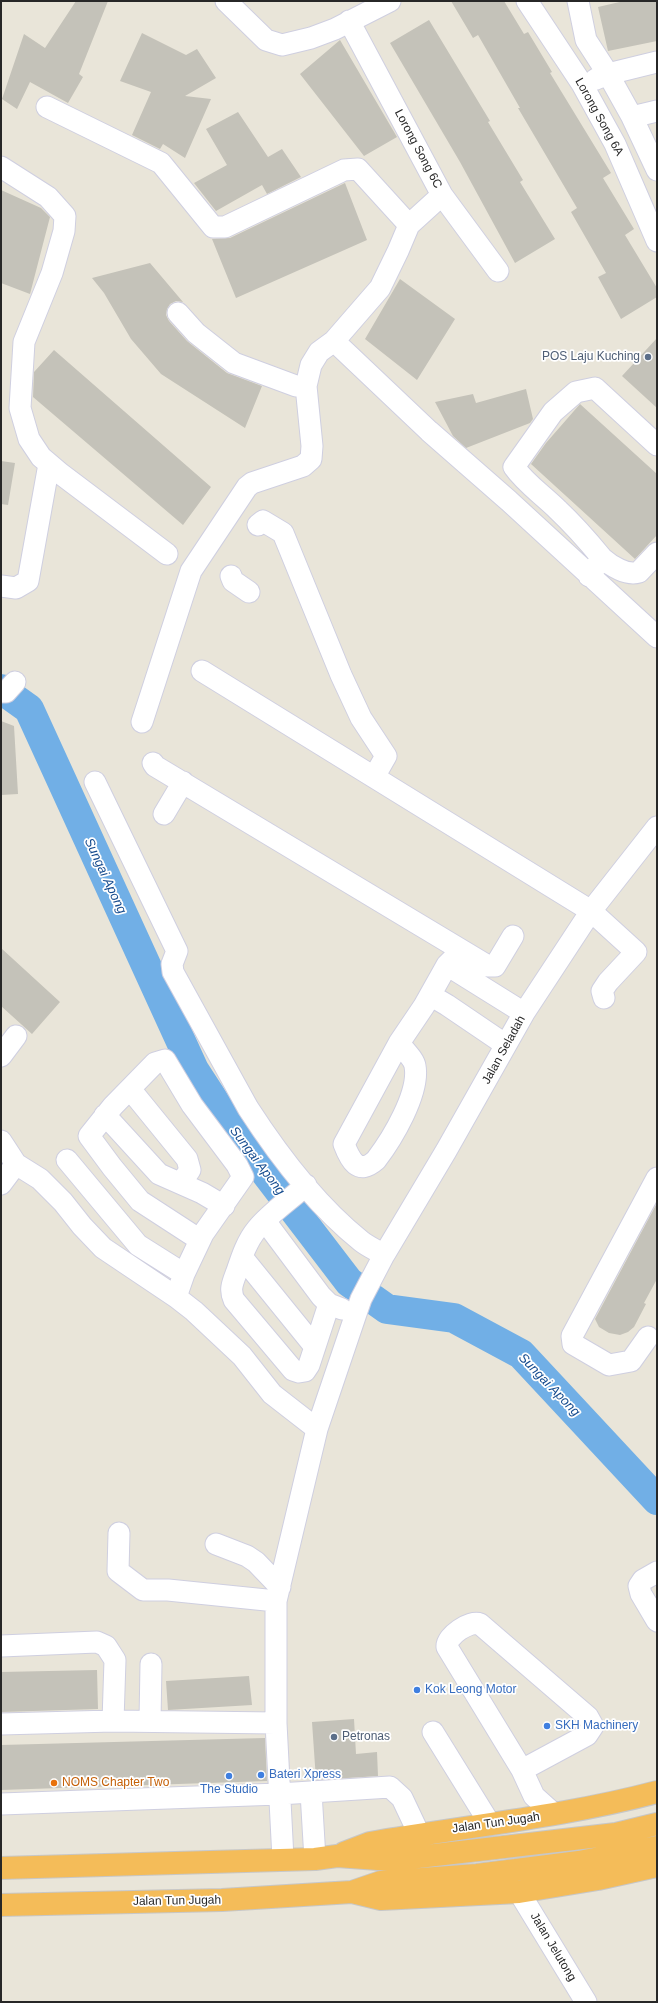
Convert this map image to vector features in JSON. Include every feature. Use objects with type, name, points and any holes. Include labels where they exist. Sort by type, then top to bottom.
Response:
[{"type":"highway","name":"Jalan Tun Jugah","points":[[337,1856],[370,1843],[419,1834],[554,1814],[614,1803],[657,1792]]},
{"type":"highway","name":"Jalan Tun Jugah","points":[[1,1868],[315,1859],[337,1856],[392,1860],[616,1834],[657,1824]]},
{"type":"highway","name":"Jalan Tun Jugah","points":[[1,1905],[222,1900],[352,1892],[381,1882],[477,1876],[579,1862],[657,1847]]},
{"type":"highway","name":"Jalan Tun Jugah","points":[[352,1892],[381,1899],[519,1892],[657,1866]]},
{"type":"street","points":[[228,3],[266,40],[282,45],[311,38],[335,29],[390,1]]},
{"type":"street","name":"Lorong Song 6A","points":[[527,1],[582,84],[615,144],[657,241]]},
{"type":"street","points":[[578,1],[586,40],[608,74],[632,117],[657,170]]},
{"type":"street","name":"Lorong Song 6C","points":[[349,21],[442,195],[498,271]]},
{"type":"street","points":[[582,84],[608,74],[657,62]]},
{"type":"street","points":[[47,107],[161,163],[212,227],[225,227],[344,170],[358,169],[409,225]]},
{"type":"street","points":[[632,117],[657,111]]},
{"type":"street","points":[[1,167],[48,197],[65,216],[64,231],[52,273],[24,342],[20,408],[28,439],[41,457],[49,464],[167,554]]},
{"type":"street","points":[[142,722],[191,571],[246,487],[252,483],[303,466],[311,459],[312,446],[306,386],[310,365],[319,352],[334,341],[380,288],[409,225],[442,195]]},
{"type":"street","points":[[178,313],[196,333],[234,363],[296,386],[306,386]]},
{"type":"street","points":[[334,341],[429,431],[509,501],[657,637]]},
{"type":"street","points":[[657,445],[595,388],[576,392],[553,412],[514,467],[524,481],[558,509],[589,540],[602,558],[612,567],[635,573],[639,572],[657,553]]},
{"type":"street","points":[[1,586],[16,588],[28,581],[49,464]]},
{"type":"street","points":[[258,525],[263,521],[284,533],[341,675],[361,718],[386,756],[374,777]]},
{"type":"street","points":[[589,576],[602,558]]},
{"type":"street","points":[[231,576],[233,581],[249,592]]},
{"type":"street","points":[[202,672],[591,911],[636,952],[608,982],[602,991],[604,998]]},
{"type":"street","points":[[153,763],[454,958],[524,1013]]},
{"type":"street","points":[[94,782],[177,950],[172,964],[174,972],[248,1108],[260,1127],[316,1198],[361,1241],[384,1255]]},
{"type":"street","points":[[164,814],[183,782]]},
{"type":"street","name":"Jalan Seladah","points":[[282,1859],[276,1723],[278,1594],[317,1429],[362,1298],[384,1255],[446,1151],[524,1013],[591,911],[657,827]]},
{"type":"street","points":[[454,958],[492,967],[495,966],[513,936]]},
{"type":"street","points":[[399,1043],[415,1065],[415,1081],[410,1100],[376,1160],[369,1166],[360,1166],[350,1160],[344,1144],[399,1043],[454,958]]},
{"type":"street","points":[[430,995],[506,1045]]},
{"type":"street","points":[[176,1297],[184,1274],[200,1240],[243,1177],[237,1165],[192,1105],[165,1060],[156,1063],[130,1089],[89,1136],[140,1201],[200,1240]]},
{"type":"street","points":[[130,1089],[187,1159],[190,1170],[181,1183]]},
{"type":"street","points":[[105,1116],[159,1174],[202,1193],[224,1206]]},
{"type":"street","points":[[1,1141],[16,1164],[40,1180],[63,1202],[82,1226],[103,1248],[176,1297],[217,1331],[242,1356],[272,1394],[317,1429]]},
{"type":"street","points":[[67,1160],[138,1245],[184,1274]]},
{"type":"street","points":[[1,1184],[16,1164]]},
{"type":"street","points":[[91,1189],[112,1167]]},
{"type":"street","points":[[140,1201],[159,1174]]},
{"type":"street","points":[[654,1334],[631,1361],[609,1365],[573,1344],[572,1336],[657,1178]]},
{"type":"street","points":[[305,1185],[271,1215],[248,1242],[230,1288],[234,1300],[293,1370],[299,1372],[305,1371],[309,1365],[329,1304]]},
{"type":"street","points":[[271,1215],[329,1304]]},
{"type":"street","points":[[242,1257],[315,1347]]},
{"type":"street","points":[[329,1304],[362,1298]]},
{"type":"street","points":[[119,1533],[118,1571],[143,1590],[278,1594]]},
{"type":"street","points":[[216,1544],[246,1556],[256,1562],[278,1594]]},
{"type":"street","points":[[657,1572],[643,1580],[638,1586],[657,1621]]},
{"type":"street","points":[[522,1770],[587,1735],[593,1726],[588,1717],[476,1622],[449,1638],[446,1643],[447,1647],[522,1770],[534,1796],[554,1814]]},
{"type":"street","points":[[1,1646],[97,1642],[106,1646],[116,1660],[113,1721]]},
{"type":"street","points":[[150,1721],[151,1664]]},
{"type":"street","points":[[1,1724],[113,1721],[276,1723]]},
{"type":"street","points":[[433,1732],[490,1824]]},
{"type":"street","points":[[1,1804],[279,1794],[390,1787],[402,1798],[419,1834]]},
{"type":"street","points":[[311,1792],[315,1859]]},
{"type":"street","name":"Jalan Jelutong","points":[[519,1892],[586,2002]]},
{"type":"building","points":[[76,1],[108,1],[79,74],[83,77],[68,103],[30,82],[17,109],[2,99],[24,34],[45,48]]},
{"type":"building","points":[[451,1],[504,1],[524,34],[528,32],[552,72],[550,73],[611,173],[603,178],[634,229],[625,235],[657,288],[657,297],[621,319],[598,277],[606,273],[571,212],[577,208],[518,108],[520,108],[478,35],[473,38]]},
{"type":"building","points":[[624,1],[657,1],[657,41],[608,51],[598,7]]},
{"type":"building","points":[[429,20],[490,121],[488,122],[523,180],[520,182],[555,239],[515,263],[460,162],[390,43]]},
{"type":"building","points":[[142,33],[186,55],[197,49],[216,78],[185,96],[211,99],[185,158],[163,144],[160,149],[132,135],[151,92],[120,81]]},
{"type":"building","points":[[340,40],[397,137],[364,156],[300,74]]},
{"type":"building","points":[[238,112],[268,157],[282,149],[301,177],[267,194],[262,185],[216,211],[194,183],[227,165],[206,129]]},
{"type":"building","points":[[345,183],[367,240],[236,298],[212,239],[230,238]]},
{"type":"building","points":[[1,190],[41,208],[50,217],[30,294],[1,283]]},
{"type":"building","points":[[150,263],[183,302],[176,301],[170,304],[166,315],[169,321],[187,341],[227,373],[262,386],[245,428],[161,374],[131,339],[104,293],[92,278]]},
{"type":"building","points":[[400,279],[455,319],[417,380],[365,339]]},
{"type":"building","name":"POS Laju Kuching","points":[[657,338],[657,408],[622,376]]},
{"type":"building","points":[[54,350],[211,487],[183,525],[33,397],[34,372]]},
{"type":"building","points":[[526,389],[533,419],[530,423],[466,448],[453,436],[435,402],[473,394],[476,403]]},
{"type":"building","points":[[580,404],[657,474],[657,535],[635,559],[531,464],[546,443]]},
{"type":"building","points":[[1,461],[15,463],[8,505],[1,504]]},
{"type":"building","points":[[1,721],[14,726],[18,794],[1,795]]},
{"type":"building","points":[[1,948],[60,1002],[32,1034],[1,1006]]},
{"type":"building","points":[[657,1203],[657,1279],[644,1303],[646,1304],[634,1327],[628,1332],[620,1335],[609,1333],[599,1327],[595,1319]]},
{"type":"building","points":[[97,1670],[98,1709],[1,1712],[1,1672]]},
{"type":"building","points":[[249,1676],[252,1705],[168,1710],[166,1681]]},
{"type":"building","name":"Petronas","points":[[354,1719],[356,1754],[377,1752],[378,1776],[316,1780],[312,1722]]},
{"type":"building","points":[[265,1738],[267,1781],[1,1790],[1,1745]]},
{"type":"waterway","name":"Sungai Apong","points":[[1,689],[29,709],[194,1070],[235,1133],[349,1282],[387,1309],[454,1318],[521,1354],[657,1500]]},
{"type":"place","name":"POS Laju Kuching","points":[[648,357]]},
{"type":"place","name":"Kok Leong Motor","points":[[417,1690]]},
{"type":"place","name":"SKH Machinery","points":[[547,1726]]},
{"type":"place","name":"Petronas","points":[[334,1737]]},
{"type":"place","name":"Bateri Xpress","points":[[261,1775]]},
{"type":"place","name":"The Studio","points":[[229,1776]]},
{"type":"place","name":"NOMS Chapter Two","points":[[54,1783]]}]
